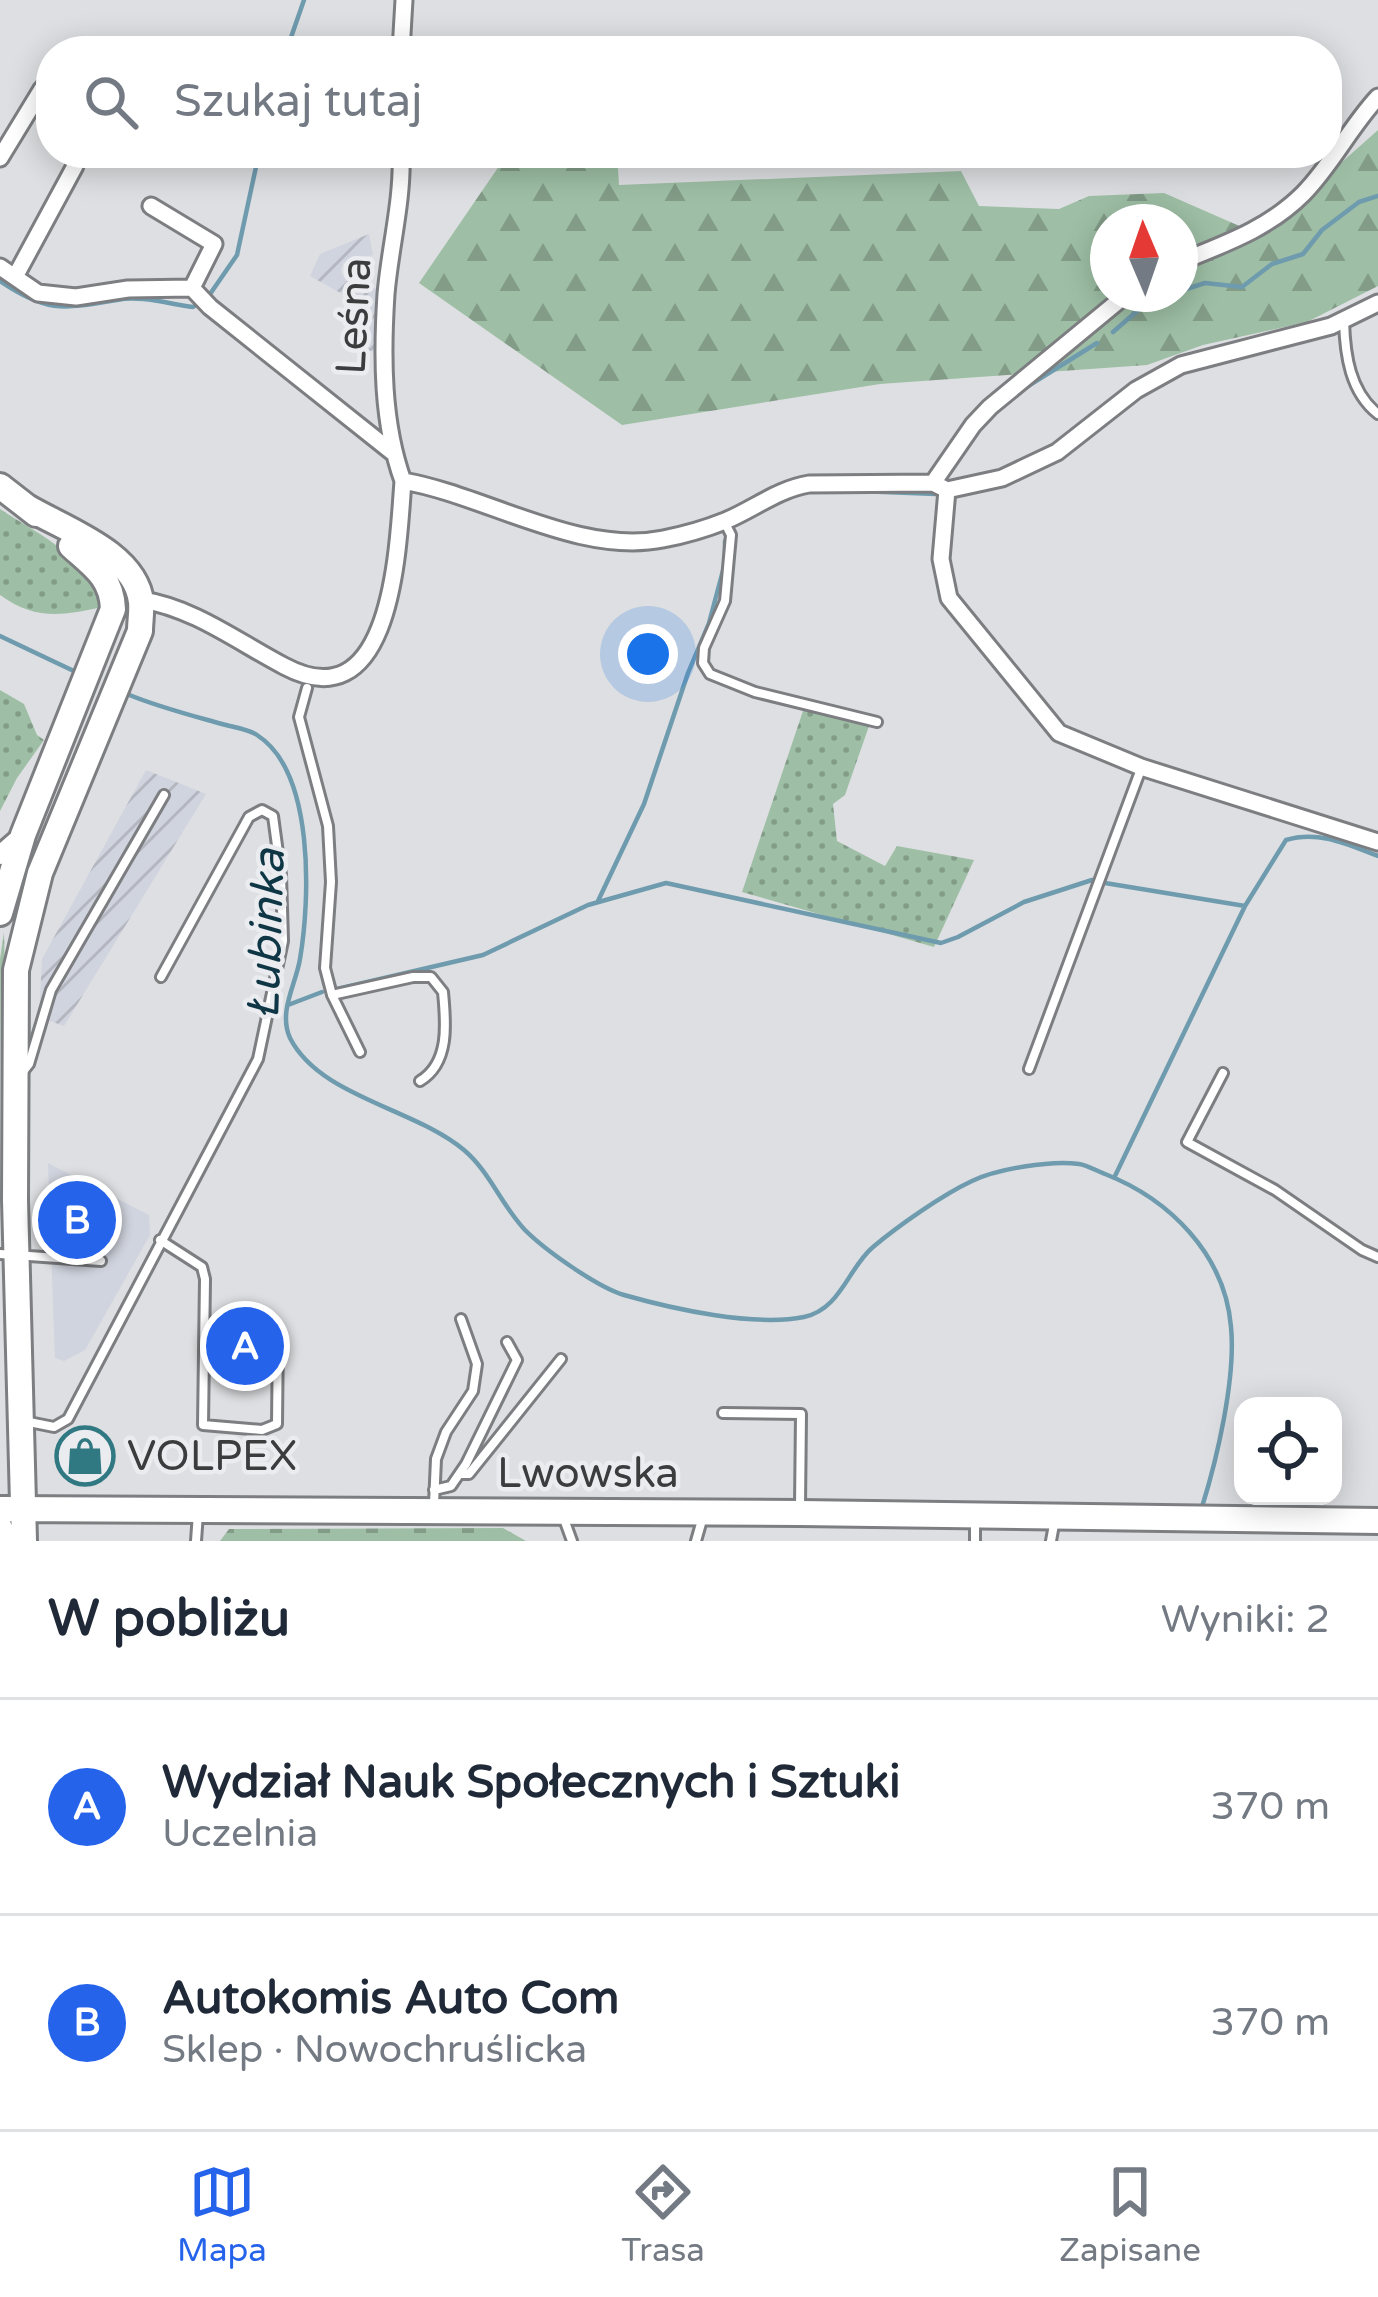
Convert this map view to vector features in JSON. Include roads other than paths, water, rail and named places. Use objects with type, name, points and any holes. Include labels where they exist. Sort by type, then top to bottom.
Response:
[{"type":"main road","points":[[0,486],[101,572],[111,605],[1,898]]},
{"type":"main road","points":[[24,1541],[11,1510],[21,1420],[9,1253],[16,970],[40,873],[140,631],[142,600],[132,576],[117,560],[27,507]]},
{"type":"main road","points":[[111,605],[142,600]]},
{"type":"main road","name":"Lwowska","points":[[11,1510],[199,1512],[434,1501],[564,1512],[800,1513],[975,1528],[1053,1529],[1152,1519],[1378,1521]]},
{"type":"main road","points":[[0,1528],[1,1541]]},
{"type":"street","points":[[402,36],[404,0]]},
{"type":"street","points":[[1342,139],[1378,97]]},
{"type":"street","points":[[0,158],[36,99]]},
{"type":"street","points":[[15,277],[74,168]]},
{"type":"street","name":"Leśna","points":[[399,168],[386,295],[386,395],[392,452],[403,481]]},
{"type":"street","points":[[1198,255],[1249,234],[1304,193],[1322,168]]},
{"type":"street","points":[[151,206],[214,244],[200,297]]},
{"type":"street","points":[[0,267],[38,293],[76,297],[128,289],[200,297],[392,452]]},
{"type":"street","points":[[142,600],[184,611],[302,674],[345,671],[365,653],[386,614],[395,576],[403,481],[445,488],[544,526],[617,542],[657,541],[724,521],[792,487],[940,486],[1002,478],[1058,452],[1136,389],[1181,365],[1344,320],[1378,303]]},
{"type":"street","points":[[1105,312],[973,425],[940,486],[941,559],[949,598],[1059,734],[1142,767],[1378,842]]},
{"type":"street","points":[[0,855],[23,836]]},
{"type":"street","points":[[23,931],[1,898],[40,873]]},
{"type":"lane","points":[[1344,320],[1352,376],[1364,403],[1378,414]]},
{"type":"lane","points":[[724,521],[731,536],[724,601],[704,648],[703,663],[710,674],[755,692],[877,722]]},
{"type":"lane","points":[[307,688],[299,717],[328,826],[331,882],[325,968],[332,995],[360,1052]]},
{"type":"lane","points":[[1029,1069],[1142,767]]},
{"type":"lane","points":[[14,1076],[25,1072],[29,1064],[51,990],[164,795]]},
{"type":"lane","points":[[21,1420],[54,1427],[68,1419],[258,1060],[283,941],[273,816],[262,810],[249,817],[160,977]]},
{"type":"lane","points":[[332,995],[430,977],[443,992],[443,1047],[433,1073],[420,1081]]},
{"type":"lane","points":[[1223,1073],[1187,1142],[1258,1180],[1378,1257]]},
{"type":"lane","points":[[160,1240],[202,1267],[205,1279],[203,1425],[262,1430],[277,1424],[278,1332]]},
{"type":"lane","points":[[9,1253],[101,1261]]},
{"type":"lane","points":[[434,1501],[436,1460],[446,1432],[473,1391],[477,1364],[461,1319]]},
{"type":"lane","points":[[434,1501],[459,1474],[517,1360],[507,1342]]},
{"type":"lane","points":[[459,1474],[469,1474],[560,1359]]},
{"type":"lane","points":[[722,1413],[801,1414],[800,1513]]},
{"type":"lane","points":[[196,1541],[199,1512]]},
{"type":"lane","points":[[564,1512],[572,1541]]},
{"type":"lane","points":[[696,1541],[702,1531],[702,1513]]},
{"type":"waterway","points":[[291,36],[304,0]]},
{"type":"waterway","points":[[208,297],[237,255],[256,168]]},
{"type":"waterway","points":[[1198,285],[1242,287],[1272,264],[1303,254],[1322,230],[1359,202],[1378,196]]},
{"type":"waterway","points":[[0,281],[31,299],[56,306],[126,299],[193,307],[199,303]]},
{"type":"waterway","points":[[1113,332],[1136,312]]},
{"type":"waterway","points":[[1020,391],[1097,343]]},
{"type":"waterway","points":[[858,491],[936,494]]},
{"type":"waterway","points":[[598,901],[644,804],[709,623],[725,563],[725,541]]},
{"type":"waterway","name":"Łubinka","points":[[0,636],[78,673]]},
{"type":"waterway","name":"Łubinka","points":[[127,694],[253,733],[276,753],[290,777],[304,839],[306,904],[286,1018],[290,1038],[304,1058],[345,1088],[420,1123],[464,1150],[525,1230],[572,1267],[613,1291],[714,1315],[762,1320],[804,1317],[827,1306],[864,1256],[883,1239],[934,1202],[983,1177],[1039,1164],[1079,1164],[1151,1198],[1190,1232],[1205,1253],[1218,1276],[1231,1327],[1228,1394],[1202,1507]]},
{"type":"waterway","points":[[1115,1176],[1245,906],[1286,840],[1321,838],[1378,856]]},
{"type":"waterway","points":[[337,989],[483,955],[588,905],[666,883],[941,943],[1024,902],[1092,880]]},
{"type":"waterway","points":[[1105,883],[1245,906]]},
{"type":"waterway","points":[[288,1005],[322,992]]},
{"type":"place","name":"Autokomis Auto Com","points":[[77,1220]]},
{"type":"place","name":"Wydział Nauk Społecznych i Sztuki","points":[[245,1346]]},
{"type":"place","name":"VOLPEX","points":[[85,1456]]}]
